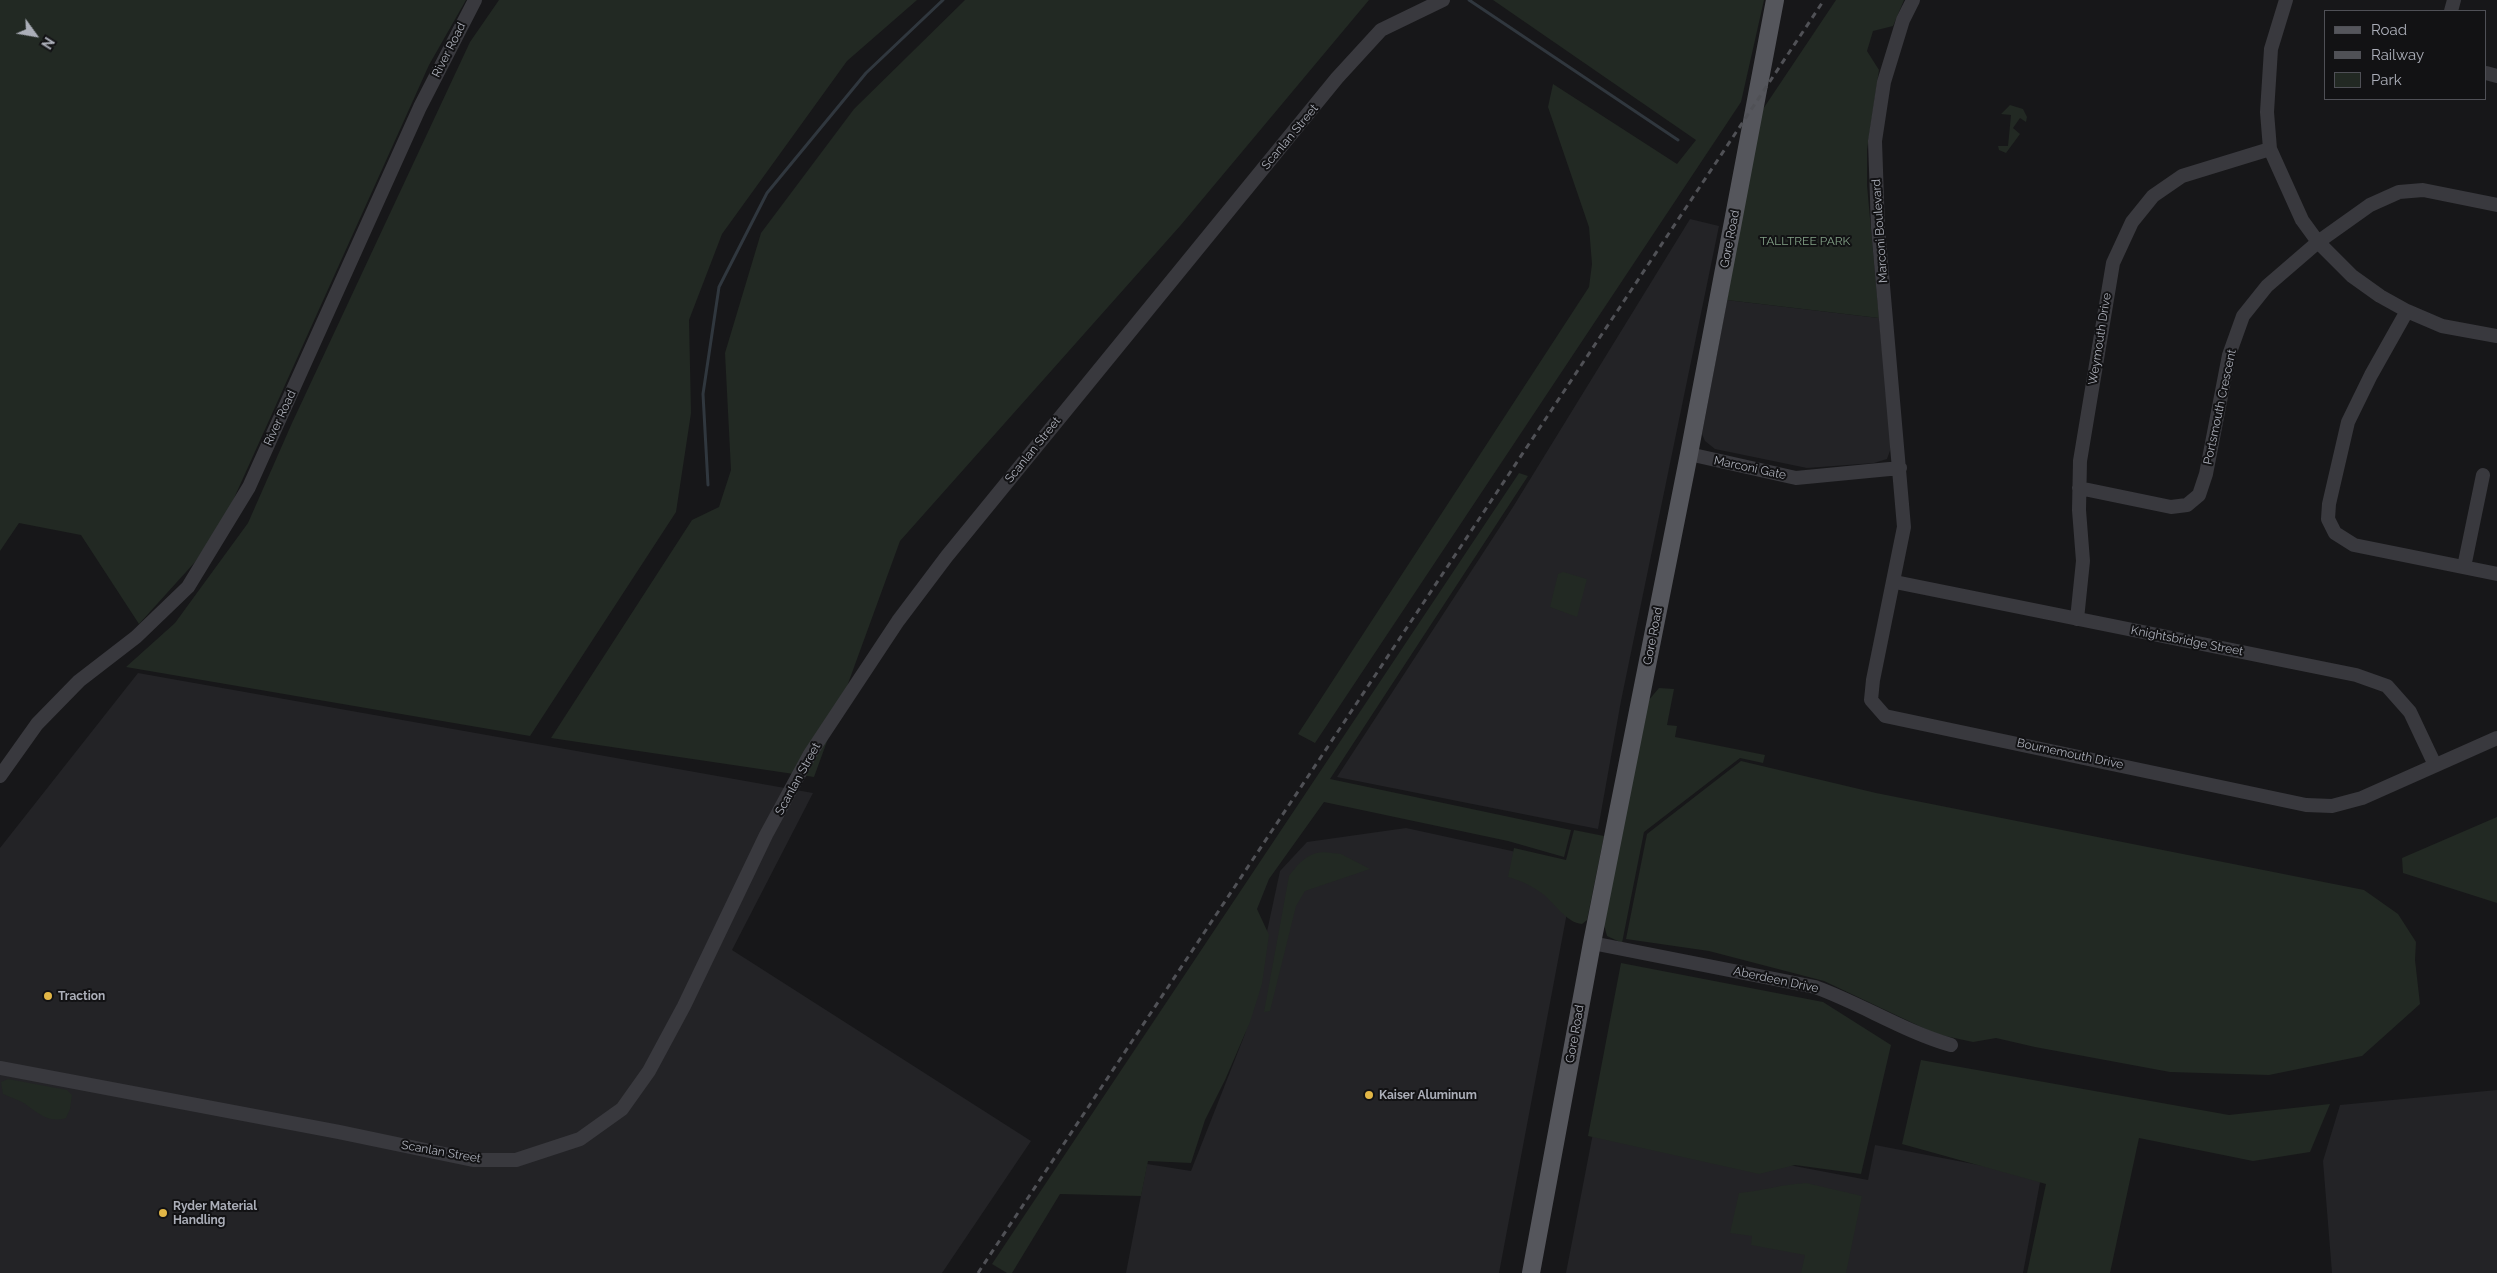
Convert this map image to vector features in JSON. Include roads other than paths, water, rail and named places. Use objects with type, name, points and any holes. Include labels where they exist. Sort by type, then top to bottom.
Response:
[{"type":"main road","name":"Gore Road","points":[[1531,1273],[1592,943],[1689,454],[1775,0]]},
{"type":"street","name":"River Road","points":[[0,776],[37,724],[76,684],[136,637],[188,587],[249,487],[420,107],[475,0]]},
{"type":"street","name":"Scanlan Street","points":[[0,1068],[339,1132],[372,1141],[419,1147],[473,1160],[516,1160],[580,1139],[598,1127],[622,1109],[649,1071],[684,1006],[766,836],[810,754],[898,621],[947,556],[1337,78],[1381,30],[1443,0]]},
{"type":"street","name":"Marconi Boulevard","points":[[1900,468],[1878,228],[1875,140],[1884,82],[1903,20],[1913,0]]},
{"type":"street","points":[[2286,0],[2271,49],[2267,112],[2270,149],[2302,220],[2318,242],[2352,276],[2380,296],[2408,312],[2442,326],[2497,336]]},
{"type":"street","name":"Weymouth Drive","points":[[2077,619],[2084,561],[2079,488],[2080,461],[2113,263],[2132,222],[2154,196],[2182,176],[2270,149]]},
{"type":"street","name":"Portsmouth Crescent","points":[[2079,488],[2171,507],[2187,505],[2199,495],[2206,474],[2229,356],[2243,316],[2267,286],[2318,242],[2370,205],[2399,192],[2423,190],[2497,205]]},
{"type":"street","points":[[2408,312],[2371,375],[2348,422],[2329,504],[2328,519],[2335,532],[2354,545],[2497,574]]},
{"type":"street","name":"Marconi Gate","points":[[1689,454],[1796,478],[1900,468]]},
{"type":"street","name":"Bournemouth Drive","points":[[1900,468],[1904,527],[1895,582],[1873,680],[1871,700],[1885,716],[2306,805],[2332,806],[2362,798],[2497,738]]},
{"type":"street","points":[[2464,567],[2483,475]]},
{"type":"street","name":"Knightsbridge Street","points":[[1895,582],[2356,675],[2387,686],[2410,712],[2435,765]]},
{"type":"street","name":"Aberdeen Drive","points":[[1592,943],[1815,987],[1846,998],[1908,1030],[1951,1045]]},
{"type":"waterway","points":[[708,485],[703,394],[719,287],[767,193],[866,73],[943,0]]},
{"type":"waterway","points":[[1469,0],[1678,140]]},
{"type":"railway","points":[[978,1273],[1824,0]]},
{"type":"place","name":"Traction","points":[[48,996]]},
{"type":"place","name":"Kaiser Aluminum","points":[[1369,1095]]},
{"type":"place","name":"Ryder Material Handling","points":[[163,1213]]},
{"type":"park label","name":"TALLTREE PARK","points":[[1805,241]]}]
